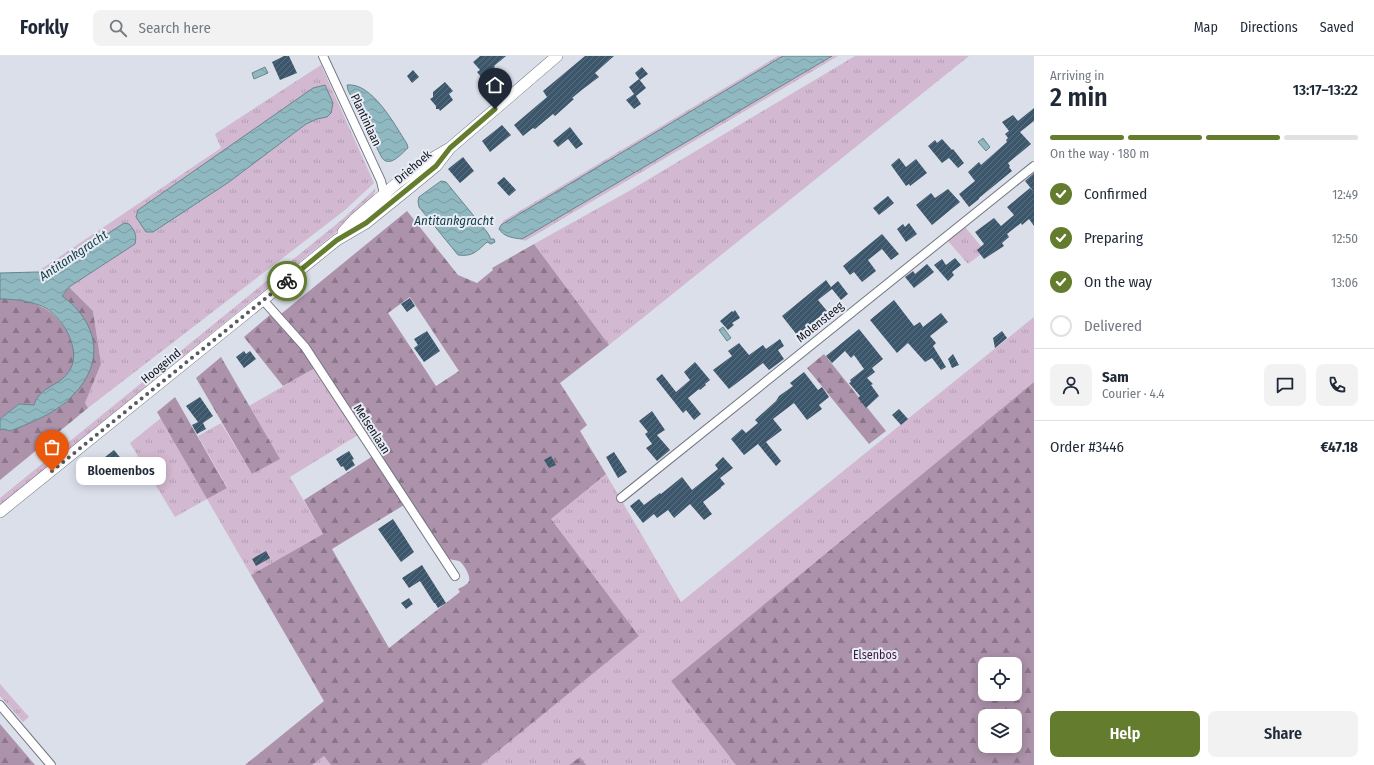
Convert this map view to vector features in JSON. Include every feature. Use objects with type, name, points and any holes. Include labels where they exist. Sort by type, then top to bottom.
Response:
[{"type":"main road","name":"Driehoek","points":[[387,198],[414,169],[450,148],[557,56]]},
{"type":"main road","name":"Hoogeind","points":[[0,512],[337,240],[354,220],[387,198]]},
{"type":"street","name":"Plantinlaan","points":[[324,56],[381,181],[387,198]]},
{"type":"street","name":"Molensteeg","points":[[621,498],[1034,166]]},
{"type":"street","name":"Melsenlaan","points":[[263,300],[305,347],[455,576]]},
{"type":"street","points":[[0,705],[51,765]]},
{"type":"green space","points":[[778,56],[789,56],[501,225],[503,221]]},
{"type":"green space","points":[[827,56],[838,56],[525,241],[522,239],[523,236]]},
{"type":"green space","points":[[855,56],[969,56],[609,345],[534,244],[629,191]]},
{"type":"green space","points":[[321,65],[374,183],[345,210],[88,408],[85,403],[101,364],[93,311],[69,287],[135,244],[124,223],[46,276],[37,272],[221,148],[215,134]]},
{"type":"green space","points":[[376,188],[372,199],[341,228],[0,505],[0,498],[344,218]]},
{"type":"green space","points":[[407,211],[458,275],[477,283],[493,270],[492,268],[534,244],[609,345],[560,383],[587,425],[580,431],[606,474],[551,519],[639,636],[481,765],[331,765],[324,756],[312,765],[245,765],[324,701],[251,575],[323,534],[304,500],[373,456],[404,505],[332,549],[389,648],[460,592],[458,589],[467,584],[469,581],[469,576],[461,562],[449,559],[305,341],[281,314]],"holes":[[[410,297],[459,371],[436,386],[388,313]]]},
{"type":"green space","points":[[965,227],[985,251],[968,264],[948,241]]},
{"type":"green space","points":[[69,287],[93,311],[101,364],[85,403],[88,408],[0,480],[0,430],[3,429],[10,431],[39,419],[63,405],[85,321],[75,307],[62,296]]},
{"type":"green space","points":[[0,299],[27,301],[49,311],[63,325],[68,333],[74,351],[71,368],[54,387],[34,405],[19,404],[0,419]]},
{"type":"green space","points":[[271,314],[299,344],[315,368],[283,386],[244,337]]},
{"type":"green space","points":[[1034,317],[1034,382],[671,681],[736,765],[586,765],[580,757],[569,765],[481,765],[639,636],[550,518],[606,474],[681,602]]},
{"type":"green space","points":[[824,354],[886,431],[869,444],[807,368]]},
{"type":"green space","points":[[221,357],[280,459],[252,474],[196,378]]},
{"type":"green space","points":[[315,368],[358,435],[290,477],[323,534],[251,575],[207,499],[227,487],[198,436],[221,423],[252,474],[279,459],[249,406]]},
{"type":"green space","name":"Elsenbos","points":[[1034,382],[1034,765],[736,765],[671,681]]},
{"type":"green space","points":[[175,397],[227,488],[207,499],[157,412]]},
{"type":"green space","points":[[161,418],[207,499],[175,517],[130,443]]},
{"type":"green space","points":[[0,684],[29,717],[23,722],[0,696]]},
{"type":"green space","points":[[0,724],[35,765],[0,765]]},
{"type":"green space","points":[[324,756],[331,765],[312,765]]},
{"type":"green space","points":[[580,757],[586,765],[569,765]]},
{"type":"water","name":"Antitankgracht","points":[[783,56],[832,56],[522,239],[512,238],[501,232],[499,229],[501,225]]},
{"type":"water","points":[[265,67],[268,73],[254,79],[252,73]]},
{"type":"water","name":"Antitankgracht","points":[[325,85],[333,103],[331,113],[327,117],[317,119],[306,124],[229,182],[153,232],[146,232],[136,217],[138,210],[313,88]]},
{"type":"water","points":[[347,85],[356,86],[365,90],[374,97],[382,106],[407,144],[408,148],[392,161],[388,162],[382,158],[348,90]]},
{"type":"water","points":[[983,138],[990,147],[986,151],[978,142]]},
{"type":"water","name":"Antitankgracht","points":[[441,181],[446,182],[487,232],[490,239],[494,239],[495,242],[491,244],[487,242],[471,254],[458,255],[419,207],[419,197]]},
{"type":"water","points":[[124,223],[129,224],[134,231],[136,236],[135,244],[69,287],[62,296],[74,306],[84,318],[90,330],[94,356],[90,369],[83,382],[66,402],[50,413],[10,431],[3,429],[0,430],[0,419],[19,404],[34,405],[41,393],[67,375],[73,362],[74,352],[72,343],[63,325],[49,310],[42,306],[27,302],[0,299],[0,273],[37,272],[46,275]]},
{"type":"water","points":[[723,327],[731,338],[727,341],[719,330]]},
{"type":"building","points":[[284,56],[289,56],[297,73],[280,80],[272,62]]},
{"type":"building","points":[[480,56],[506,56],[482,78],[477,72],[480,70],[473,62]]},
{"type":"building","points":[[585,56],[614,56],[595,73],[599,77],[572,98],[574,99],[555,116],[553,114],[535,129],[533,128],[523,136],[514,125],[547,97],[543,91]]},
{"type":"building","points":[[642,67],[648,74],[640,80],[635,73]]},
{"type":"building","points":[[413,70],[419,77],[412,83],[407,76]]},
{"type":"building","points":[[639,79],[646,88],[636,96],[641,104],[634,109],[626,100],[634,94],[629,87]]},
{"type":"building","points":[[445,82],[453,91],[449,94],[453,100],[440,111],[439,109],[436,109],[436,106],[430,99],[433,97],[433,92]]},
{"type":"building","points":[[1034,108],[1034,121],[1020,132],[1031,144],[1008,163],[1012,171],[969,207],[959,194],[975,181],[968,172],[979,162],[981,165],[1007,142],[1006,140],[1008,138],[1005,134],[1009,131],[1002,122],[1013,115],[1018,121]]},
{"type":"building","points":[[502,125],[511,135],[490,152],[482,141]]},
{"type":"building","points":[[570,127],[583,144],[576,149],[568,139],[558,147],[553,141]]},
{"type":"building","points":[[942,139],[952,150],[953,149],[964,163],[958,168],[949,158],[942,163],[928,146],[935,140],[937,143]]},
{"type":"building","points":[[463,157],[474,171],[460,183],[448,169]]},
{"type":"building","points":[[899,158],[906,167],[916,159],[927,173],[910,186],[909,184],[906,186],[891,165]]},
{"type":"building","points":[[1034,173],[1034,192],[1025,181]]},
{"type":"building","points":[[504,177],[516,190],[509,196],[497,183]]},
{"type":"building","points":[[1030,188],[1034,192],[1034,226],[1029,219],[1022,225],[1021,223],[1007,234],[1009,237],[1002,243],[1004,246],[984,259],[977,250],[984,244],[975,232],[994,218],[1001,226],[1014,215],[1007,207]]},
{"type":"building","points":[[948,189],[960,202],[932,225],[916,205],[931,193],[935,198]]},
{"type":"building","points":[[888,196],[894,203],[879,215],[873,208]]},
{"type":"building","points":[[909,223],[917,234],[906,242],[897,229],[903,224],[905,227]]},
{"type":"building","points":[[882,234],[899,254],[891,260],[882,249],[868,260],[876,271],[862,282],[854,272],[850,275],[843,266]]},
{"type":"building","points":[[955,258],[961,265],[952,272],[954,275],[948,281],[934,265],[942,259],[946,265]]},
{"type":"building","points":[[927,264],[934,272],[914,288],[905,277],[913,271],[915,274]]},
{"type":"building","points":[[826,280],[831,287],[838,281],[848,294],[841,300],[832,289],[818,300],[827,311],[797,335],[782,316]]},
{"type":"building","points":[[410,298],[415,306],[407,312],[401,304]]},
{"type":"building","points":[[894,300],[914,326],[920,322],[923,327],[941,313],[948,322],[930,336],[936,343],[933,346],[946,367],[941,370],[932,358],[925,362],[908,343],[897,353],[870,320]]},
{"type":"building","points":[[735,310],[740,318],[732,323],[734,325],[728,330],[720,321]]},
{"type":"building","points":[[859,329],[883,359],[872,368],[875,372],[867,378],[873,384],[871,385],[879,396],[866,408],[858,398],[860,396],[849,383],[851,382],[850,380],[864,369],[854,355],[851,358],[845,351],[832,363],[826,356]]},
{"type":"building","points":[[427,331],[440,351],[424,362],[414,348],[418,345],[414,339]]},
{"type":"building","points":[[1002,331],[1007,338],[995,348],[993,338]]},
{"type":"building","points":[[780,339],[784,346],[778,350],[784,359],[769,370],[763,363],[729,389],[713,370],[732,356],[728,351],[739,343],[749,355],[763,345],[766,349]]},
{"type":"building","points":[[244,351],[246,354],[250,351],[256,359],[244,368],[236,357]]},
{"type":"building","points":[[953,354],[959,365],[952,368],[948,359]]},
{"type":"building","points":[[695,362],[710,380],[700,390],[699,389],[688,398],[701,414],[694,420],[686,410],[683,413],[656,379],[662,374],[676,392],[690,380],[684,372]]},
{"type":"building","points":[[804,372],[818,390],[822,387],[829,397],[819,405],[822,409],[807,420],[794,403],[773,419],[782,430],[766,442],[781,461],[776,466],[758,444],[744,455],[731,439],[742,429],[746,433],[758,423],[755,420],[776,401],[779,396],[793,386],[790,383]]},
{"type":"building","points":[[200,397],[213,416],[203,423],[206,429],[197,434],[192,425],[198,422],[186,406]]},
{"type":"building","points":[[899,409],[908,419],[901,425],[892,415]]},
{"type":"building","points":[[652,411],[665,430],[657,435],[670,450],[657,461],[646,448],[652,444],[645,434],[648,432],[639,421]]},
{"type":"building","points":[[114,450],[123,461],[118,465],[120,468],[111,476],[100,461]]},
{"type":"building","points":[[349,451],[354,459],[352,460],[355,465],[346,471],[343,466],[341,467],[336,459]]},
{"type":"building","points":[[614,452],[627,472],[618,478],[606,457]]},
{"type":"building","points":[[551,456],[556,465],[549,468],[544,460]]},
{"type":"building","points":[[723,457],[733,468],[720,478],[725,484],[703,502],[712,514],[704,520],[690,504],[674,518],[668,510],[657,518],[654,514],[643,523],[630,506],[639,499],[644,505],[660,493],[661,494],[682,477],[692,490],[718,469],[715,465]]},
{"type":"building","points":[[393,519],[414,552],[401,562],[378,529]]},
{"type":"building","points":[[266,551],[270,558],[256,566],[252,559]]},
{"type":"building","points":[[422,565],[446,603],[438,608],[420,581],[409,588],[402,578]]},
{"type":"building","points":[[409,598],[413,604],[406,609],[401,603]]},
{"type":"way so far","points":[[52,471],[287,281]]},
{"type":"place","name":"Bloemenbos","points":[[52,471]]},
{"type":"route","points":[[287,281],[337,240],[366,223],[436,166],[450,148],[495,109]]}]
